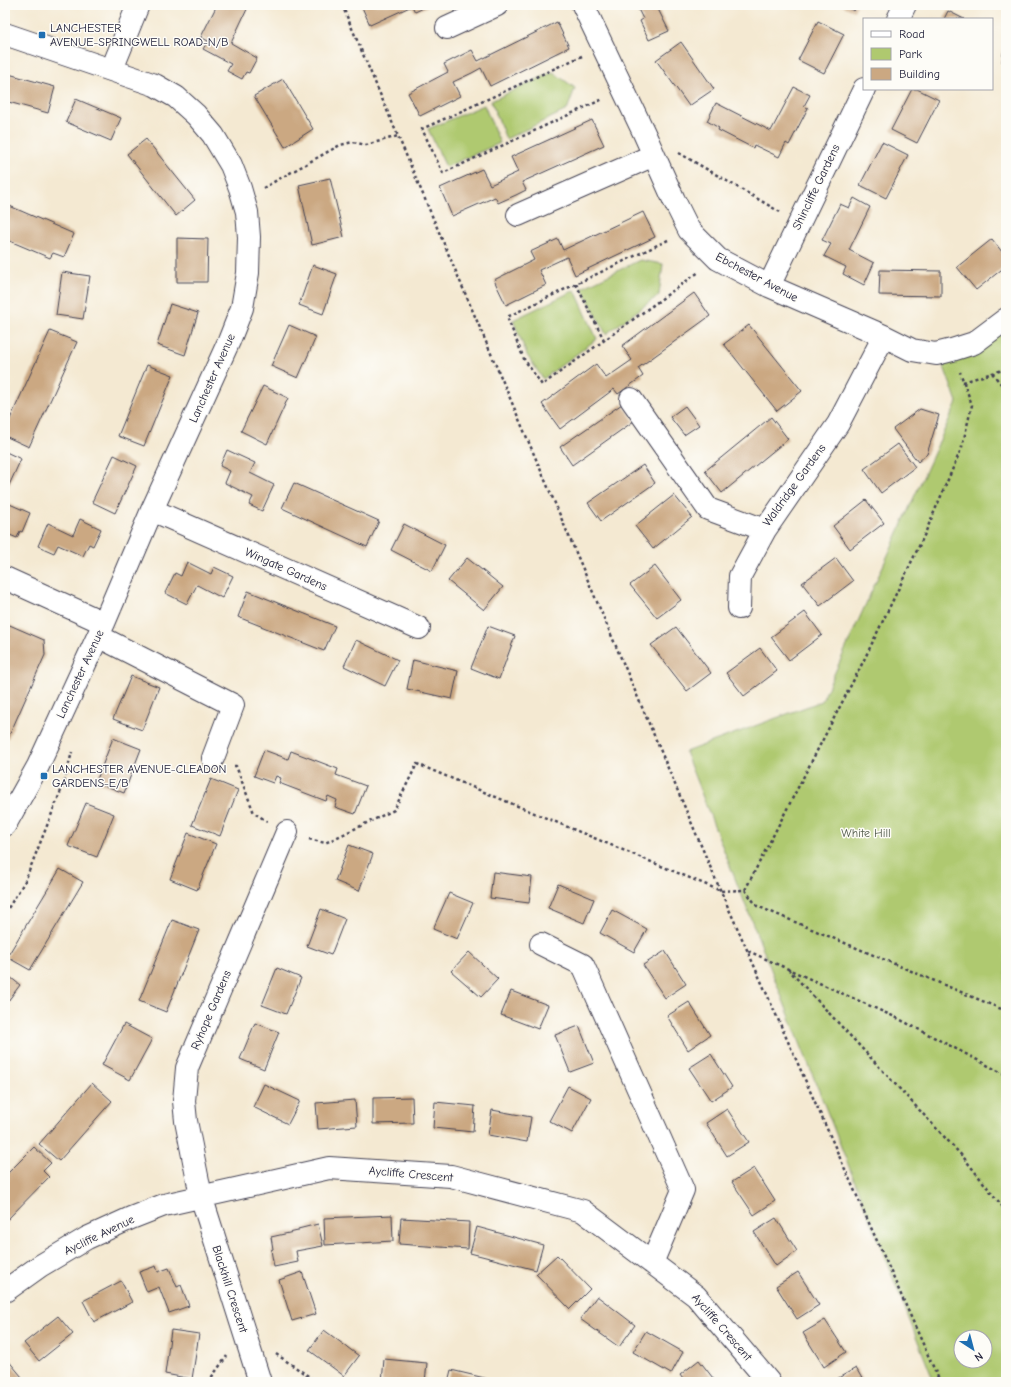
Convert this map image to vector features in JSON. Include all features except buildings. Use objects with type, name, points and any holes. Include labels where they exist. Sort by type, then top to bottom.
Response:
[{"type":"street","points":[[112,70],[138,5]]},
{"type":"street","points":[[447,28],[497,5]]},
{"type":"street","name":"Ebchester Avenue","points":[[583,5],[689,230],[718,259],[769,286],[884,336],[912,350],[936,354],[974,343],[1006,319]]},
{"type":"street","points":[[898,18],[905,5]]},
{"type":"street","name":"Lanchester Avenue","points":[[5,34],[155,85],[176,97],[196,115],[213,136],[231,165],[247,212],[249,237],[248,273],[242,308],[229,341],[152,510],[101,629],[38,766],[5,825]]},
{"type":"street","name":"Shincliffe Gardens","points":[[769,286],[864,90]]},
{"type":"street","points":[[518,215],[654,154]]},
{"type":"street","name":"Waldridge Gardens","points":[[631,399],[708,509],[765,530],[838,424],[884,336]]},
{"type":"street","name":"Wingate Gardens","points":[[152,510],[420,628]]},
{"type":"street","points":[[739,608],[740,576],[765,530]]},
{"type":"street","points":[[5,578],[101,629],[233,705],[213,758]]},
{"type":"street","name":"Ryhope Gardens","points":[[201,1196],[186,1121],[184,1101],[187,1068],[286,832]]},
{"type":"street","points":[[541,944],[584,965],[683,1190],[652,1263]]},
{"type":"street","name":"Aycliffe Crescent","points":[[201,1196],[328,1168],[451,1176],[583,1211],[696,1296],[769,1382]]},
{"type":"street","name":"Aycliffe Avenue","points":[[5,1291],[40,1266],[87,1238],[164,1205],[201,1196]]},
{"type":"street","name":"Blackhill Crescent","points":[[201,1196],[260,1382]]},
{"type":"path","points":[[342,5],[721,891],[940,1382]]},
{"type":"path","points":[[994,5],[1006,10]]},
{"type":"path","points":[[602,47],[422,129],[443,173],[623,90]]},
{"type":"path","points":[[243,199],[340,144],[353,142],[366,145],[398,136]]},
{"type":"path","points":[[678,152],[799,224]]},
{"type":"path","points":[[689,230],[507,317],[524,359],[542,385],[718,259]]},
{"type":"path","points":[[576,284],[604,340]]},
{"type":"path","points":[[745,890],[863,662],[923,538],[962,447],[972,405],[952,350]]},
{"type":"path","points":[[963,382],[1006,370]]},
{"type":"path","points":[[992,373],[1006,390]]},
{"type":"path","points":[[5,913],[25,881],[64,783],[73,747]]},
{"type":"path","points":[[213,758],[236,766],[254,813],[286,832],[325,843],[394,810],[417,764],[721,891],[745,890]]},
{"type":"path","points":[[745,890],[757,906],[1006,1011]]},
{"type":"path","points":[[748,951],[897,1018],[1006,1075]]},
{"type":"path","points":[[788,969],[964,1158],[1006,1212]]},
{"type":"green space","points":[[553,72],[575,88],[567,110],[506,139],[491,101]]},
{"type":"green space","points":[[484,105],[500,143],[446,167],[428,129]]},
{"type":"green space","points":[[640,260],[663,264],[659,295],[606,334],[582,288]]},
{"type":"green space","points":[[575,290],[597,339],[543,379],[527,355],[513,320]]},
{"type":"green space","name":"White Hill","points":[[997,330],[1006,342],[1006,1382],[934,1382],[685,752],[822,701],[957,402],[940,356]]},
{"type":"place","name":"LANCHESTER AVENUE-SPRINGWELL ROAD-N/B","points":[[42,35]]},
{"type":"place","name":"LANCHESTER AVENUE-CLEADON GARDENS-E/B","points":[[44,776]]}]
